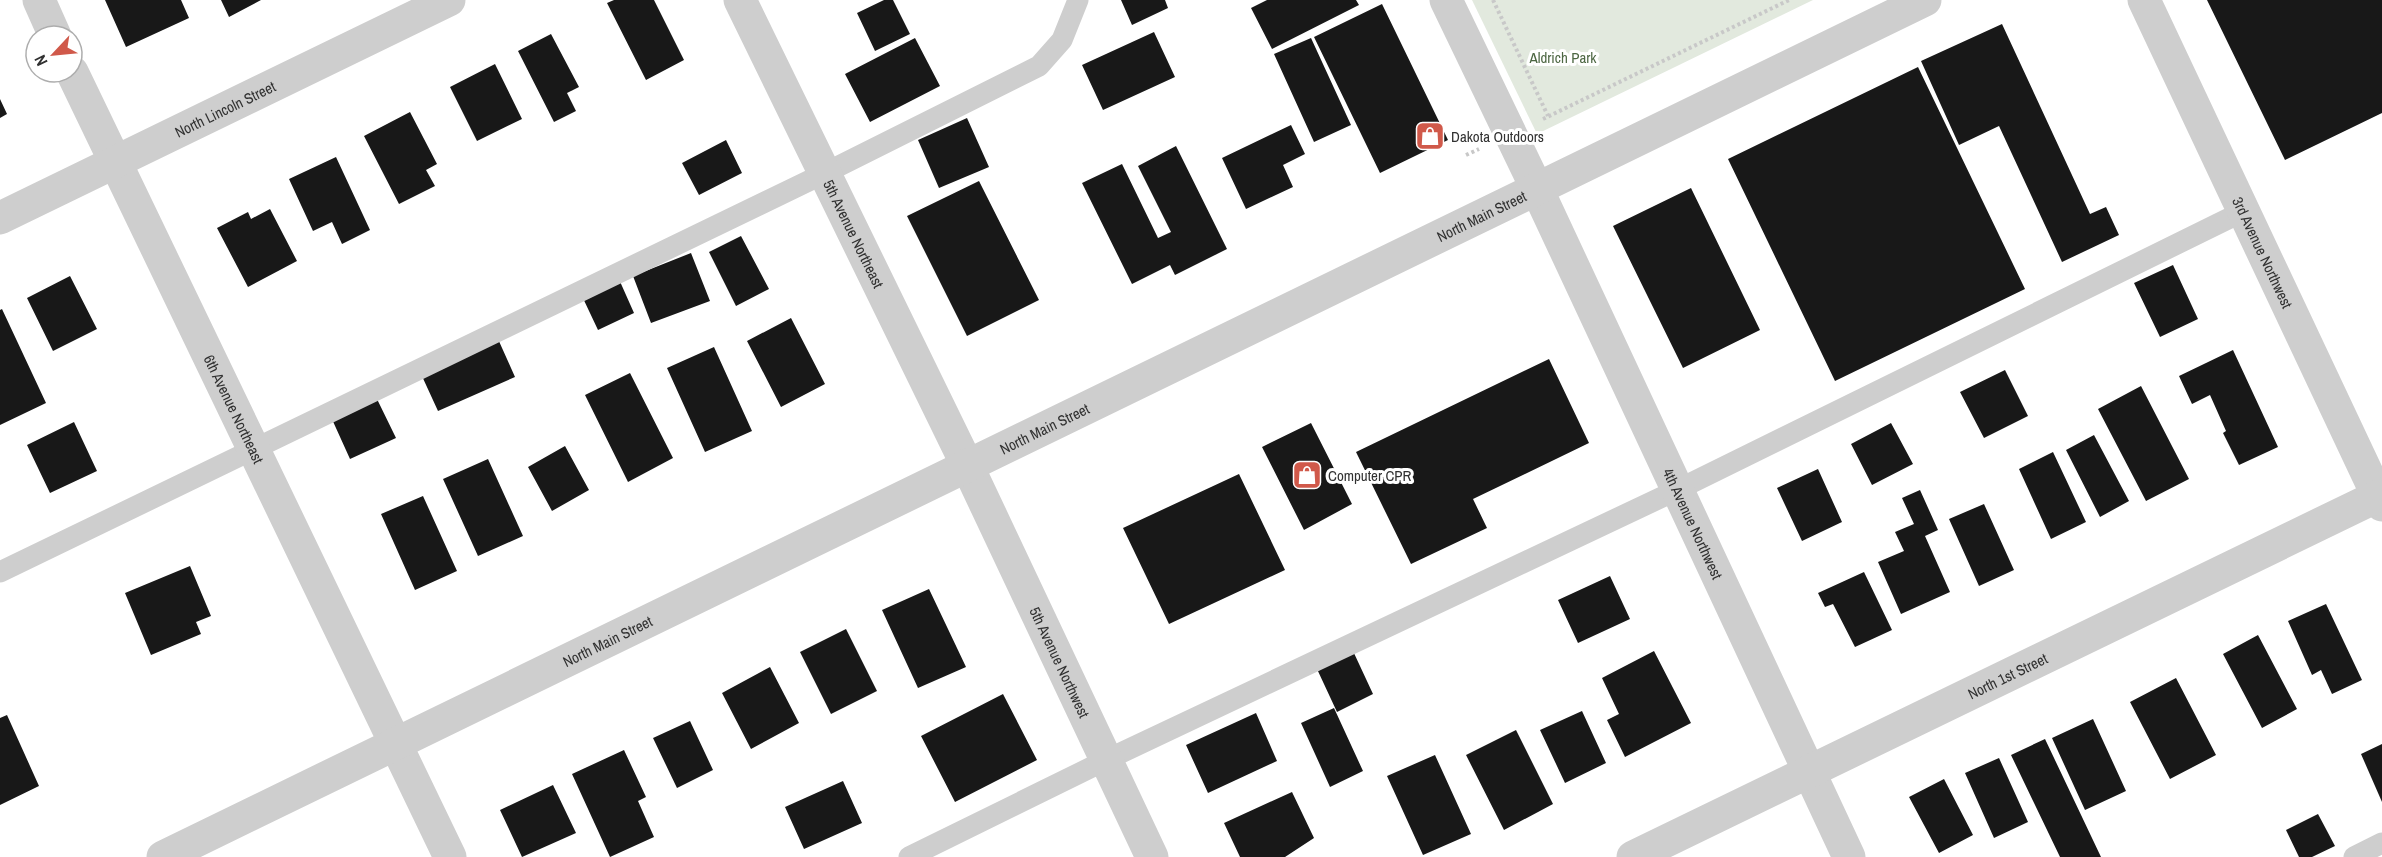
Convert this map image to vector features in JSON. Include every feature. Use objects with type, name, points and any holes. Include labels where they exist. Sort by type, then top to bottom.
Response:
[{"type":"street","points":[[39,0],[50,24]]},
{"type":"street","name":"North Lincoln Street","points":[[0,218],[449,0]]},
{"type":"street","name":"5th Avenue Northeast","points":[[740,0],[967,465]]},
{"type":"street","name":"4th Avenue Northwest","points":[[1446,0],[1537,189],[1849,857]]},
{"type":"street","name":"North Main Street","points":[[163,857],[1925,0]]},
{"type":"street","name":"3rd Avenue Northwest","points":[[2144,0],[2380,498]]},
{"type":"street","name":"6th Avenue Northeast","points":[[78,84],[450,857]]},
{"type":"street","name":"5th Avenue Northwest","points":[[967,465],[1152,857]]},
{"type":"street","name":"North 1st Street","points":[[1633,857],[2380,498]]},
{"type":"lane","points":[[0,572],[825,173],[1039,66],[1062,40],[1078,0]]},
{"type":"lane","points":[[909,857],[1106,760],[1677,490],[2244,211]]},
{"type":"lane","points":[[2354,857],[2382,843]]},
{"type":"path","points":[[1493,0],[1548,116]]},
{"type":"path","points":[[1466,155],[1789,0]]},
{"type":"green space","name":"Aldrich Park","points":[[1472,0],[1813,0],[1537,134]]},
{"type":"building","points":[[105,0],[181,0],[189,18],[126,47]]},
{"type":"building","points":[[221,0],[261,0],[229,17]]},
{"type":"building","points":[[614,0],[654,0],[684,60],[646,80],[607,3]]},
{"type":"building","points":[[884,0],[893,0],[910,34],[875,51],[857,13]]},
{"type":"building","points":[[1121,0],[1165,0],[1168,8],[1132,25]]},
{"type":"building","points":[[1267,0],[1356,0],[1359,5],[1272,49],[1251,8]]},
{"type":"building","points":[[2207,0],[2382,0],[2382,113],[2285,160]]},
{"type":"building","points":[[1382,4],[1448,140],[1380,173],[1314,37]]},
{"type":"building","points":[[2002,24],[2090,214],[2106,207],[2119,235],[2062,262],[1999,126],[1959,145],[1921,61]]},
{"type":"building","points":[[1154,32],[1175,77],[1103,110],[1082,65]]},
{"type":"building","points":[[551,34],[579,87],[567,93],[576,111],[554,122],[518,51]]},
{"type":"building","points":[[915,38],[940,86],[870,122],[845,74]]},
{"type":"building","points":[[1311,38],[1351,125],[1314,142],[1274,54]]},
{"type":"building","points":[[495,64],[522,119],[477,141],[450,87]]},
{"type":"building","points":[[1918,67],[2025,289],[1835,381],[1728,159]]},
{"type":"building","points":[[0,99],[7,114],[0,118]]},
{"type":"building","points":[[410,112],[437,164],[426,170],[435,186],[399,204],[364,136]]},
{"type":"building","points":[[967,118],[989,167],[939,188],[918,140]]},
{"type":"building","points":[[1291,125],[1305,154],[1283,165],[1293,187],[1246,209],[1222,158]]},
{"type":"building","points":[[726,140],[742,173],[699,195],[682,163]]},
{"type":"building","points":[[1176,146],[1227,249],[1175,275],[1170,265],[1132,284],[1082,183],[1122,164],[1158,238],[1171,232],[1138,166]]},
{"type":"building","points":[[336,157],[370,230],[342,244],[332,222],[313,231],[289,179]]},
{"type":"building","points":[[979,181],[1039,300],[967,336],[907,216]]},
{"type":"building","points":[[1691,188],[1760,330],[1683,368],[1613,226]]},
{"type":"building","points":[[270,209],[297,261],[248,287],[217,228],[248,212],[251,219]]},
{"type":"building","points":[[741,236],[769,289],[736,306],[709,252]]},
{"type":"building","points":[[691,253],[710,301],[651,323],[633,276]]},
{"type":"building","points":[[2173,265],[2198,319],[2160,337],[2134,283]]},
{"type":"building","points":[[70,276],[97,329],[53,351],[27,298]]},
{"type":"building","points":[[618,277],[634,313],[598,330],[581,294]]},
{"type":"building","points":[[2,309],[46,403],[0,425],[0,310]]},
{"type":"building","points":[[791,318],[825,384],[781,407],[747,341]]},
{"type":"building","points":[[498,339],[515,377],[438,411],[421,374]]},
{"type":"building","points":[[714,347],[752,431],[705,452],[667,368]]},
{"type":"building","points":[[2233,350],[2278,447],[2239,465],[2223,433],[2226,431],[2210,395],[2192,404],[2179,376]]},
{"type":"building","points":[[1549,359],[1589,443],[1473,499],[1487,528],[1411,564],[1356,452]]},
{"type":"building","points":[[2005,370],[2028,416],[1984,438],[1960,392]]},
{"type":"building","points":[[630,373],[673,458],[628,482],[585,395]]},
{"type":"building","points":[[2141,386],[2189,479],[2146,501],[2098,409]]},
{"type":"building","points":[[376,397],[396,438],[350,459],[331,417]]},
{"type":"building","points":[[74,422],[97,471],[50,493],[27,445]]},
{"type":"building","name":"Computer CPR","points":[[1311,423],[1352,504],[1304,530],[1262,447]]},
{"type":"building","points":[[1891,423],[1913,464],[1872,485],[1851,444]]},
{"type":"building","points":[[2094,435],[2129,501],[2100,517],[2066,450]]},
{"type":"building","points":[[565,446],[589,490],[552,511],[528,467]]},
{"type":"building","points":[[2053,452],[2086,522],[2051,539],[2019,469]]},
{"type":"building","points":[[488,459],[523,536],[478,556],[443,479]]},
{"type":"building","points":[[1818,469],[1842,522],[1802,541],[1777,488]]},
{"type":"building","points":[[1239,474],[1285,570],[1169,624],[1123,528]]},
{"type":"building","points":[[1920,490],[1938,530],[1925,536],[1950,592],[1901,614],[1878,562],[1904,551],[1895,532],[1914,524],[1902,498]]},
{"type":"building","points":[[423,496],[457,571],[415,590],[381,514]]},
{"type":"building","points":[[1984,504],[2014,570],[1979,586],[1949,519]]},
{"type":"building","points":[[190,566],[211,616],[196,622],[201,634],[151,655],[125,593]]},
{"type":"building","points":[[1864,572],[1892,630],[1855,647],[1833,604],[1825,607],[1818,593]]},
{"type":"building","points":[[1610,576],[1630,619],[1578,643],[1558,600]]},
{"type":"building","points":[[929,589],[966,667],[918,688],[882,610]]},
{"type":"building","points":[[2326,604],[2362,680],[2332,694],[2321,670],[2312,675],[2288,621]]},
{"type":"building","points":[[846,629],[877,691],[831,714],[800,652]]},
{"type":"building","points":[[2258,635],[2297,709],[2262,728],[2223,654]]},
{"type":"building","points":[[1353,651],[1373,694],[1337,712],[1317,669]]},
{"type":"building","points":[[1654,651],[1691,723],[1625,757],[1607,720],[1619,714],[1602,678]]},
{"type":"building","points":[[770,667],[799,723],[751,749],[722,693]]},
{"type":"building","points":[[2176,678],[2216,755],[2170,779],[2130,702]]},
{"type":"building","points":[[1003,694],[1037,760],[955,802],[921,736]]},
{"type":"building","points":[[1334,708],[1363,771],[1330,787],[1301,723]]},
{"type":"building","points":[[1582,711],[1606,763],[1565,783],[1540,730]]},
{"type":"building","points":[[1256,713],[1277,761],[1208,793],[1186,745]]},
{"type":"building","points":[[7,715],[39,786],[0,805],[0,718]]},
{"type":"building","points":[[2093,719],[2126,791],[2085,810],[2052,738]]},
{"type":"building","points":[[690,721],[713,770],[677,788],[653,738]]},
{"type":"building","points":[[1516,730],[1553,804],[1504,830],[1466,755]]},
{"type":"building","points":[[2045,739],[2101,857],[2060,857],[2011,755]]},
{"type":"building","points":[[2382,744],[2382,802],[2361,754]]},
{"type":"building","points":[[624,750],[646,797],[638,801],[654,837],[610,857],[572,774]]},
{"type":"building","points":[[1435,755],[1471,834],[1423,855],[1387,776]]},
{"type":"building","points":[[1999,758],[2028,822],[1994,838],[1965,773]]},
{"type":"building","points":[[1944,779],[1973,835],[1939,853],[1909,797]]},
{"type":"building","points":[[843,781],[862,823],[804,849],[785,807]]},
{"type":"building","points":[[553,785],[576,833],[522,857],[500,810]]},
{"type":"building","points":[[1292,792],[1314,838],[1285,857],[1240,857],[1224,823]]},
{"type":"building","points":[[2318,814],[2335,846],[2312,857],[2299,857],[2286,830]]},
{"type":"place","name":"Dakota Outdoors","points":[[1430,136]]},
{"type":"place","name":"Computer CPR","points":[[1307,475]]}]
